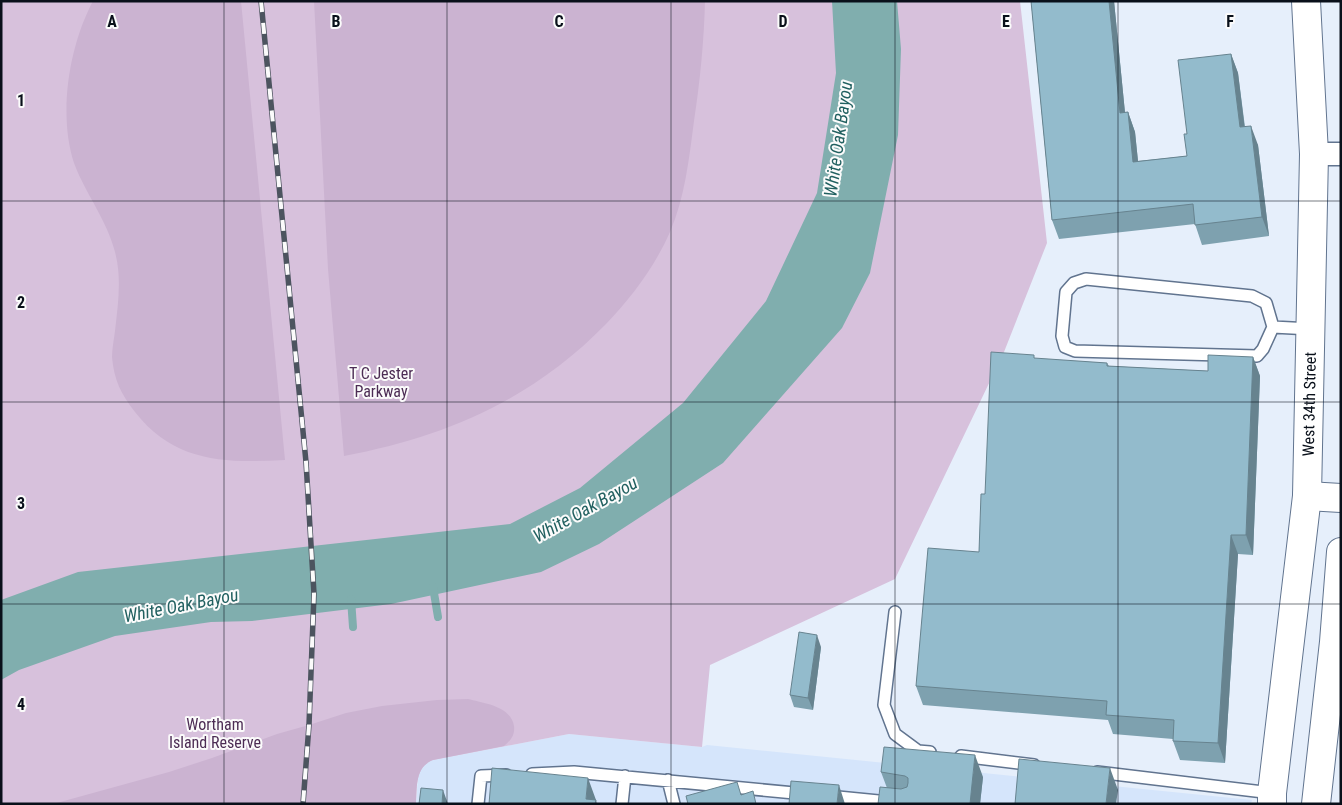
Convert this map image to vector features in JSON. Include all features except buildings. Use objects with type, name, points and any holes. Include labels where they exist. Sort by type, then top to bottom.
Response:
[{"type":"main road","name":"West 34th Street","points":[[1272,798],[1307,496],[1314,154],[1306,1]]},
{"type":"main road","points":[[1307,496],[1341,498]]},
{"type":"main road","points":[[1316,804],[1334,642],[1341,552]]},
{"type":"street","points":[[1314,154],[1341,154]]},
{"type":"lane","points":[[1086,279],[1252,296],[1266,303],[1273,327],[1263,349],[1257,356],[1075,351],[1065,348],[1062,336],[1066,292],[1074,283],[1086,279]]},
{"type":"lane","points":[[1273,327],[1311,329]]},
{"type":"lane","points":[[895,612],[884,704],[895,734],[918,751],[1047,766]]},
{"type":"lane","points":[[1086,771],[1272,798]]},
{"type":"lane","points":[[478,804],[481,776],[574,772],[668,780],[788,798],[908,804]]},
{"type":"lane","points":[[622,804],[625,776]]},
{"type":"lane","points":[[668,780],[674,804]]},
{"type":"shaded area","points":[[569,734],[702,747],[707,745],[1252,800],[1251,804],[416,804],[418,776],[423,765],[428,762]]},
{"type":"green space","name":"T C Jester Parkway","points":[[1,1],[1020,1],[1047,243],[1004,352],[895,579],[710,665],[702,747],[569,734],[433,760],[423,767],[418,778],[416,804],[1,804]]},
{"type":"green space","points":[[93,1],[241,1],[285,460],[222,460],[184,450],[150,429],[135,412],[119,386],[114,373],[112,357],[119,291],[117,262],[107,229],[74,163],[69,144],[67,123],[68,80],[72,59],[78,38]]},
{"type":"green space","points":[[314,1],[705,1],[700,76],[683,192],[675,219],[664,245],[634,292],[606,324],[578,350],[549,374],[518,394],[452,426],[382,448],[344,456],[328,269]]},
{"type":"green space","points":[[468,699],[496,706],[508,714],[514,726],[512,737],[504,746],[433,760],[427,763],[418,778],[416,804],[53,804],[169,772],[277,734],[346,713],[382,706],[437,700]]},
{"type":"water","name":"White Oak Bayou","points":[[832,1],[897,1],[901,49],[898,135],[870,273],[842,328],[723,463],[599,544],[541,572],[391,604],[252,621],[211,622],[115,636],[19,670],[1,680],[1,600],[78,572],[510,524],[580,488],[683,403],[766,301],[817,193],[836,73]]},
{"type":"waterway","points":[[433,587],[438,617]]},
{"type":"waterway","points":[[351,599],[353,627]]},
{"type":"railway","points":[[261,1],[306,462],[314,594],[309,725],[303,804]]},
{"type":"park label","name":"Wortham Island Reserve","points":[[215,733]]}]
